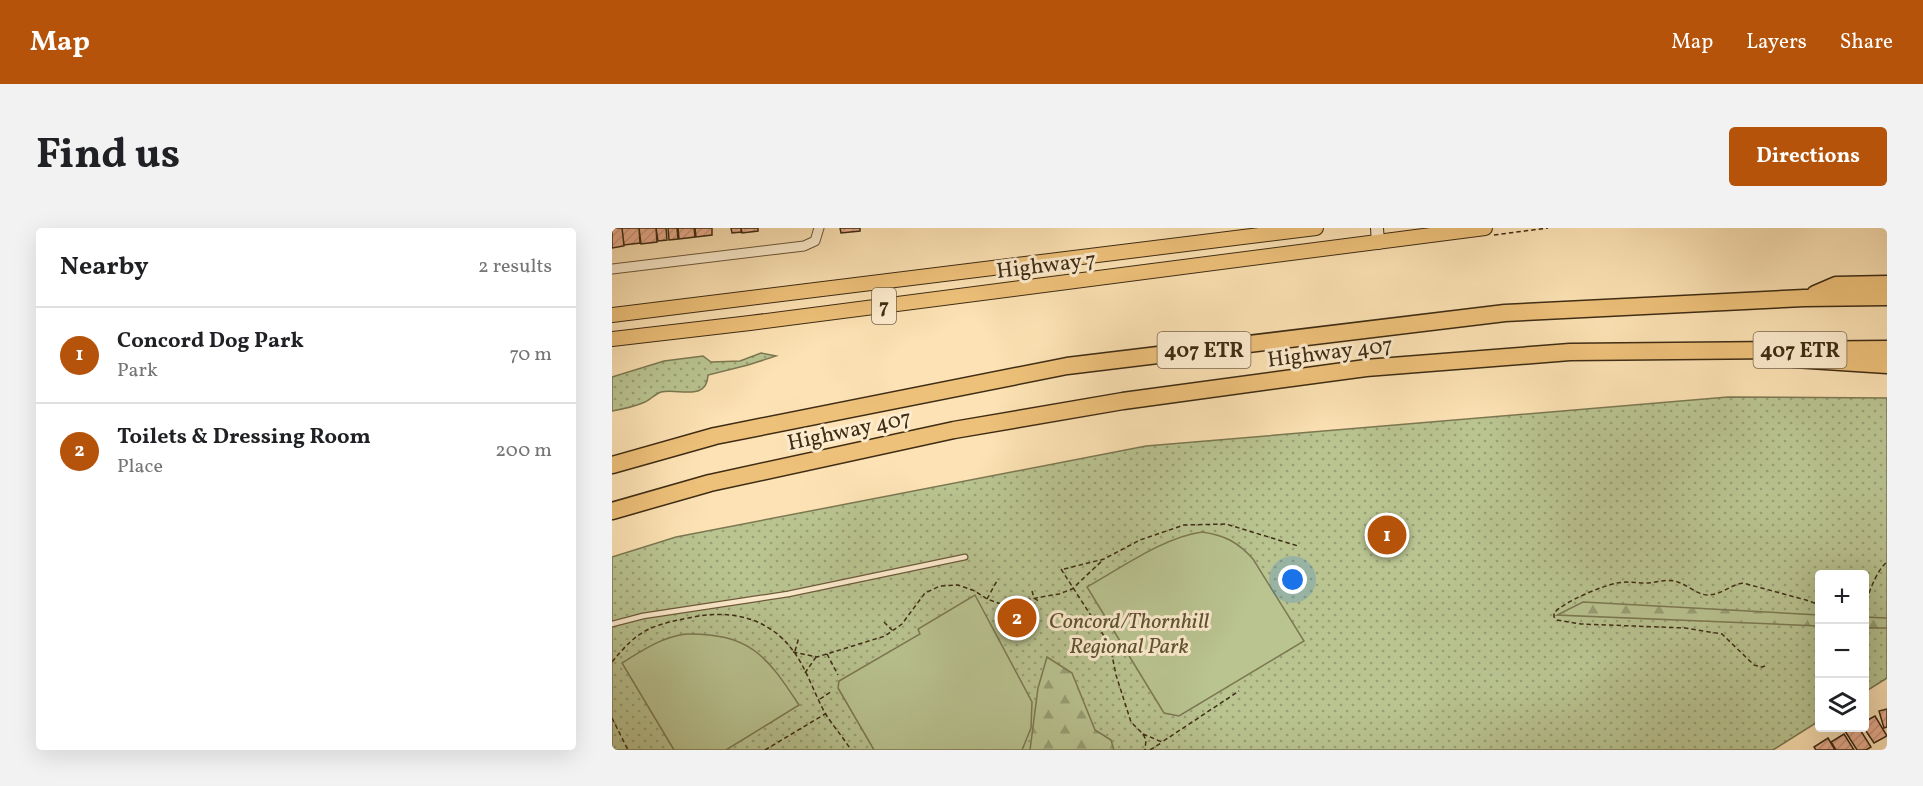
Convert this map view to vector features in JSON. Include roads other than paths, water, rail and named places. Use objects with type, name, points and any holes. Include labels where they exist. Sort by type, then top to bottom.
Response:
[{"type":"highway","points":[[1804,298],[1836,285],[1887,284]]},
{"type":"highway","name":"Highway 407","points":[[612,465],[715,436],[1067,366],[1505,313],[1804,298],[1887,297]]},
{"type":"highway","name":"Highway 407","points":[[612,511],[710,483],[931,435],[1123,401],[1366,368],[1570,352],[1887,349]]},
{"type":"highway","points":[[1712,351],[1820,362],[1887,365]]},
{"type":"main road","name":"Highway 7","points":[[612,315],[1316,228]]},
{"type":"main road","name":"Highway 7","points":[[612,339],[1378,243],[1398,233],[1485,228]]},
{"type":"street","points":[[612,268],[804,246],[815,241],[819,228]]},
{"type":"street","points":[[1377,228],[1378,243]]},
{"type":"lane","points":[[612,624],[643,616],[788,594],[965,557]]},
{"type":"place","name":"Concord Dog Park","points":[[1387,535]]},
{"type":"place","name":"Toilets & Dressing Room","points":[[1017,618]]},
{"type":"park label","name":"Concord/Thornhill Regional Park","points":[[1129,632]]}]
